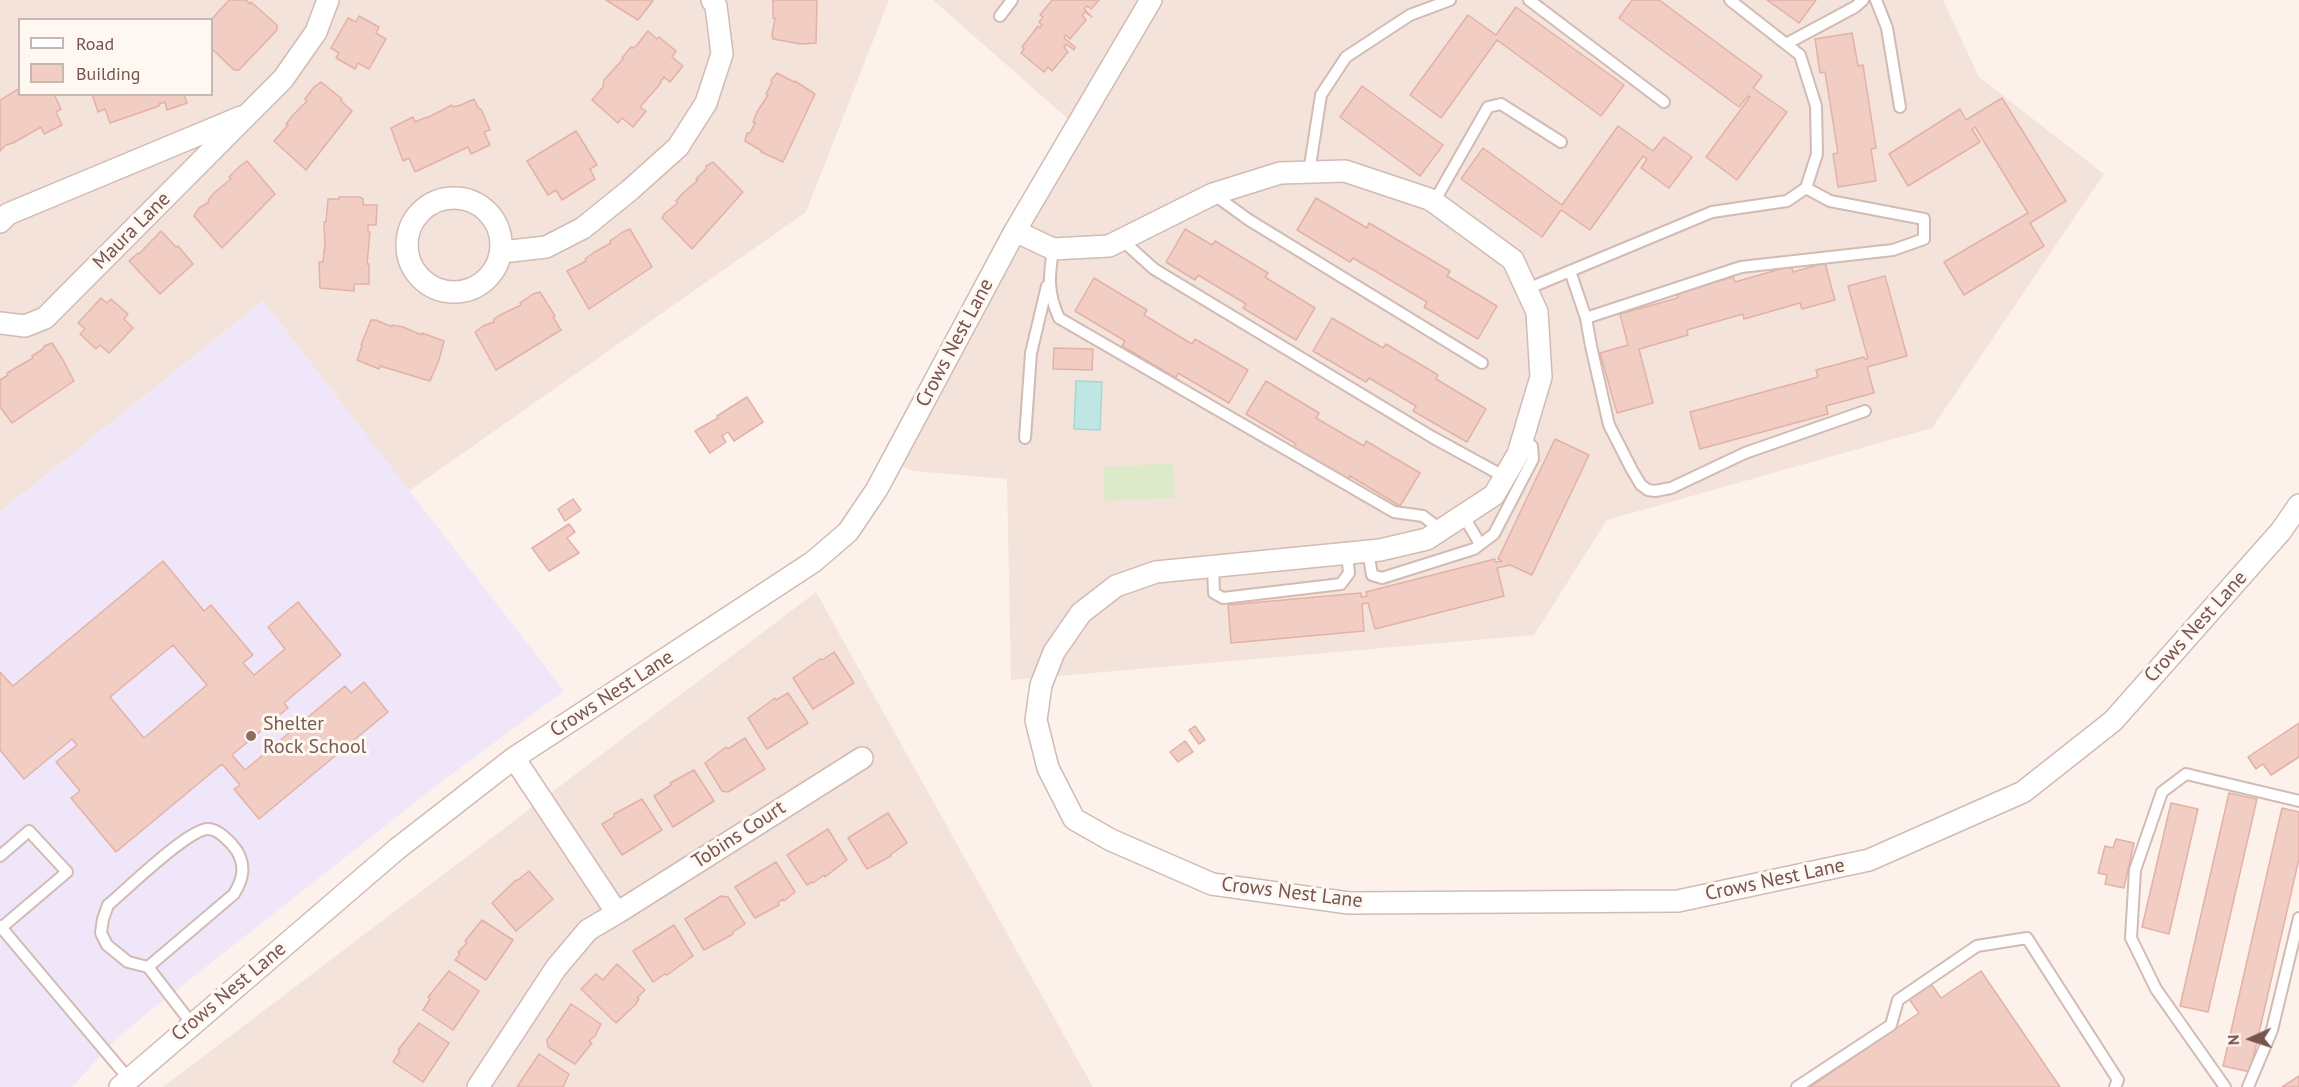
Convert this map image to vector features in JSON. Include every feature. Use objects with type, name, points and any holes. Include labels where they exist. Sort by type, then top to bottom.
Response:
[{"type":"street","name":"Maura Lane","points":[[0,322],[25,326],[45,318],[283,79],[316,32],[328,0]]},
{"type":"street","points":[[501,252],[546,247],[583,228],[678,147],[706,103],[722,54],[716,6],[712,0]]},
{"type":"street","name":"Crows Nest Lane","points":[[124,1083],[397,849],[514,758],[813,562],[848,532],[877,489],[1014,231],[1151,0]]},
{"type":"street","name":"Maura Lane","points":[[0,222],[8,214],[252,112]]},
{"type":"street","name":"Crows Nest Lane","points":[[1014,231],[1053,249],[1109,246],[1213,194],[1280,173],[1345,171],[1429,198],[1513,260],[1537,312],[1541,377],[1518,454],[1494,495],[1427,539],[1368,551],[1156,572],[1116,586],[1081,613],[1054,652],[1041,686],[1036,720],[1048,768],[1074,819],[1111,840],[1212,884],[1349,903],[1678,901],[1869,860],[2023,792],[2113,720],[2281,531],[2299,504]]},
{"type":"street","points":[[459,197],[475,202],[490,213],[499,227],[501,252],[498,266],[480,286],[465,292],[445,292],[429,286],[419,278],[410,264],[407,236],[419,213],[428,205],[443,199],[459,197]]},
{"type":"street","points":[[514,758],[617,913]]},
{"type":"street","name":"Tobins Court","points":[[478,1087],[556,968],[588,930],[862,758]]},
{"type":"lane","points":[[1000,16],[1012,0]]},
{"type":"lane","points":[[1309,172],[1321,95],[1346,57],[1410,15],[1449,0]]},
{"type":"lane","points":[[1529,0],[1664,102]]},
{"type":"lane","points":[[1527,289],[1712,212],[1787,201],[1806,188],[1817,154],[1816,106],[1800,55],[1730,0]]},
{"type":"lane","points":[[1786,44],[1855,7],[1863,0]]},
{"type":"lane","points":[[1876,0],[1887,28],[1900,107]]},
{"type":"lane","points":[[1434,202],[1488,107],[1501,105],[1561,142]]},
{"type":"lane","points":[[1586,318],[1741,267],[1893,250],[1924,239],[1924,219],[1830,201],[1806,188]]},
{"type":"lane","points":[[1213,194],[1249,220],[1482,363]]},
{"type":"lane","points":[[1122,240],[1154,269],[1432,437],[1505,477]]},
{"type":"lane","points":[[1025,438],[1031,353],[1048,282],[1053,249]]},
{"type":"lane","points":[[1570,271],[1586,318],[1609,425],[1632,470],[1641,485],[1648,490],[1671,488],[1745,453],[1865,411]]},
{"type":"lane","points":[[1048,282],[1052,303],[1059,318],[1394,512],[1424,516],[1441,530]]},
{"type":"lane","points":[[1368,551],[1372,575],[1382,578],[1474,549],[1494,534],[1533,459],[1532,446],[1523,440]]},
{"type":"lane","points":[[1463,515],[1480,544]]},
{"type":"lane","points":[[1213,567],[1214,593],[1223,598],[1341,584],[1349,573],[1347,553]]},
{"type":"lane","points":[[2225,1087],[2156,989],[2131,938],[2135,870],[2162,792],[2186,774],[2299,801]]},
{"type":"lane","points":[[148,967],[234,894],[243,880],[243,867],[236,850],[222,835],[210,829],[198,831],[184,840],[108,905],[103,919],[101,933],[106,945],[128,962],[148,967],[192,1024]]},
{"type":"lane","points":[[0,856],[29,831],[67,872],[1,927],[124,1083]]},
{"type":"lane","points":[[2248,1087],[2272,1030],[2299,918]]},
{"type":"lane","points":[[1797,1087],[1891,1025],[1898,1000],[1977,946],[2027,938],[2118,1080],[2115,1087]]},
{"type":"shaded area","points":[[0,0],[889,0],[806,212],[409,491],[263,301],[0,512]]},
{"type":"shaded area","points":[[933,0],[1943,0],[1979,77],[2104,174],[1932,428],[1607,520],[1534,635],[1011,680],[1007,479],[914,471],[891,463],[1076,126]]},
{"type":"shaded area","name":"Shelter Rock School","points":[[263,301],[564,691],[441,782],[150,1011],[115,1040],[72,1087],[0,1087],[0,512]]},
{"type":"shaded area","points":[[816,592],[1093,1087],[163,1087]]},
{"type":"green space","points":[[1173,463],[1175,498],[1105,501],[1103,467]]},
{"type":"water","points":[[1076,381],[1102,382],[1100,430],[1074,429]]},
{"type":"building","points":[[229,0],[246,0],[277,25],[277,30],[239,70],[234,70],[213,50],[213,18]]},
{"type":"building","points":[[606,0],[651,0],[653,1],[638,20]]},
{"type":"building","points":[[773,0],[817,0],[816,43],[801,44],[773,39],[775,18],[773,18]]},
{"type":"building","points":[[1052,0],[1099,0],[1091,9],[1087,6],[1084,9],[1092,17],[1085,12],[1082,15],[1086,20],[1070,39],[1066,35],[1064,38],[1075,47],[1074,50],[1066,44],[1064,47],[1068,52],[1052,71],[1048,67],[1044,72],[1021,53],[1024,49],[1022,47],[1038,26],[1040,28],[1042,25],[1039,22],[1043,17],[1040,15]]},
{"type":"building","points":[[1632,0],[1659,0],[1762,76],[1753,88],[1787,112],[1737,180],[1706,157],[1750,97],[1748,96],[1739,107],[1619,18]]},
{"type":"building","points":[[1767,0],[1816,0],[1799,23]]},
{"type":"building","points":[[1516,7],[1624,85],[1601,116],[1497,40],[1441,118],[1410,95],[1468,15],[1496,35]]},
{"type":"building","points":[[359,16],[379,27],[376,33],[386,39],[369,69],[358,63],[355,69],[336,58],[339,53],[331,48],[348,18],[356,22]]},
{"type":"building","points":[[648,31],[676,51],[672,57],[683,66],[670,82],[664,77],[640,107],[646,111],[633,127],[622,118],[618,123],[592,100],[603,87],[604,80],[631,47],[637,45]]},
{"type":"building","points":[[1852,33],[1858,66],[1863,65],[1876,148],[1871,149],[1876,181],[1838,187],[1833,154],[1838,153],[1825,72],[1820,73],[1815,39]]},
{"type":"building","points":[[777,73],[815,94],[783,162],[761,152],[745,141],[747,133],[750,133],[755,123],[753,122],[757,112],[768,95],[766,94],[771,80]]},
{"type":"building","points":[[321,82],[342,99],[341,101],[352,111],[306,170],[274,141],[288,125],[286,124],[293,115],[307,101],[305,99],[314,87]]},
{"type":"building","points":[[1362,86],[1443,145],[1420,176],[1340,117]]},
{"type":"building","points":[[18,89],[18,96],[55,96],[61,109],[56,112],[62,125],[44,134],[41,127],[6,145],[0,151],[0,100]]},
{"type":"building","points":[[93,96],[185,96],[187,103],[167,110],[165,102],[110,123],[105,109],[98,112]]},
{"type":"building","points":[[2002,98],[2066,201],[2030,223],[2044,246],[1964,295],[1944,262],[2028,213],[1975,127],[1972,129],[1980,142],[1908,186],[1889,154],[1960,109],[1966,120]]},
{"type":"building","points":[[474,99],[490,130],[484,132],[490,145],[471,154],[468,147],[415,172],[409,158],[403,161],[391,128],[413,117],[415,122],[452,105],[453,107],[461,105]]},
{"type":"building","points":[[1618,126],[1653,151],[1664,137],[1692,157],[1669,188],[1641,168],[1647,159],[1643,156],[1590,230],[1561,210],[1542,237],[1461,179],[1483,148],[1562,205]]},
{"type":"building","points":[[576,131],[597,165],[590,169],[595,179],[562,200],[556,190],[548,195],[527,161]]},
{"type":"building","points":[[247,161],[275,194],[222,248],[194,216],[199,208],[209,202],[208,200],[215,192]]},
{"type":"building","points":[[713,162],[743,192],[692,249],[662,218],[678,203],[676,201],[683,193],[698,180],[696,179],[706,169],[706,166]]},
{"type":"building","points":[[339,197],[360,197],[363,199],[363,205],[377,205],[376,225],[368,225],[368,232],[370,232],[367,264],[369,264],[369,284],[354,284],[354,291],[320,288],[319,262],[323,262],[325,250],[324,222],[326,222],[328,199],[339,199]]},
{"type":"building","points":[[1316,198],[1367,228],[1369,223],[1450,271],[1447,276],[1497,306],[1478,339],[1424,307],[1427,302],[1353,258],[1350,262],[1297,230]]},
{"type":"building","points":[[630,229],[652,267],[589,309],[567,271],[586,261],[585,259],[593,253]]},
{"type":"building","points":[[1185,229],[1212,245],[1215,241],[1268,273],[1265,277],[1315,308],[1296,340],[1243,308],[1246,304],[1198,275],[1195,280],[1166,262]]},
{"type":"building","points":[[161,231],[193,264],[160,294],[129,261]]},
{"type":"building","points":[[1825,263],[1835,300],[1802,309],[1800,303],[1744,319],[1743,314],[1687,330],[1688,335],[1639,349],[1653,403],[1617,413],[1600,353],[1628,345],[1620,314],[1678,298],[1676,293],[1733,277],[1735,282],[1791,266],[1793,272]]},
{"type":"building","points":[[1885,276],[1907,356],[1867,367],[1874,393],[1826,406],[1828,414],[1700,449],[1690,412],[1818,377],[1816,370],[1864,357],[1868,359],[1848,286]]},
{"type":"building","points":[[1094,278],[1147,310],[1144,315],[1192,344],[1195,339],[1248,370],[1229,403],[1178,373],[1176,378],[1122,346],[1125,341],[1075,311]]},
{"type":"building","points":[[540,292],[561,330],[496,370],[475,332],[494,322],[494,319],[502,314],[521,305],[520,303],[533,294]]},
{"type":"building","points":[[101,298],[107,303],[111,299],[128,314],[124,319],[133,328],[109,353],[100,345],[96,349],[80,334],[85,329],[78,323]]},
{"type":"building","points":[[1332,318],[1383,348],[1386,344],[1438,375],[1436,379],[1486,409],[1467,442],[1413,411],[1416,406],[1369,378],[1366,382],[1313,351]]},
{"type":"building","points":[[371,320],[392,327],[392,325],[403,327],[444,341],[430,381],[380,366],[379,369],[357,360]]},
{"type":"building","points":[[52,343],[74,381],[12,423],[0,407],[0,380],[8,375],[7,373],[33,358],[32,356],[44,346]]},
{"type":"building","points":[[1054,348],[1093,349],[1092,370],[1053,369]]},
{"type":"building","points":[[1266,381],[1319,413],[1316,418],[1364,446],[1366,441],[1420,473],[1400,506],[1350,476],[1347,480],[1293,448],[1296,444],[1246,414]]},
{"type":"building","points":[[747,397],[763,422],[734,441],[728,432],[722,436],[726,442],[710,453],[695,431]]},
{"type":"building","points":[[1555,439],[1589,455],[1532,575],[1510,565],[1497,568],[1504,596],[1375,629],[1368,603],[1362,604],[1364,631],[1231,643],[1228,605],[1361,593],[1361,597],[1367,596],[1366,592],[1495,559],[1495,562],[1502,561],[1498,559]]},
{"type":"building","points":[[573,499],[581,510],[565,521],[558,509]]},
{"type":"building","points":[[569,524],[575,532],[567,538],[579,553],[549,571],[532,548]]},
{"type":"building","points":[[163,561],[204,611],[211,605],[253,655],[243,663],[254,675],[285,649],[268,627],[298,602],[341,655],[284,703],[288,708],[232,755],[245,770],[345,686],[351,693],[364,682],[388,712],[259,819],[234,789],[240,785],[222,764],[116,852],[71,798],[80,791],[56,762],[77,745],[72,739],[24,779],[0,750],[0,672],[13,686]],"holes":[[[173,645],[207,685],[144,738],[110,697]]]},
{"type":"building","points":[[834,652],[854,683],[813,709],[793,678]]},
{"type":"building","points":[[788,693],[808,723],[767,749],[748,718],[775,698],[776,700]]},
{"type":"building","points":[[2299,723],[2299,757],[2271,775],[2263,764],[2256,769],[2248,757]]},
{"type":"building","points":[[1195,726],[1205,740],[1199,744],[1189,730]]},
{"type":"building","points":[[745,738],[765,769],[728,792],[722,791],[705,763],[726,747],[728,749]]},
{"type":"building","points":[[1185,741],[1193,752],[1178,762],[1170,752]]},
{"type":"building","points":[[694,770],[714,801],[673,827],[654,796],[671,785],[670,783]]},
{"type":"building","points":[[2229,793],[2257,799],[2208,1012],[2180,1006]]},
{"type":"building","points":[[642,799],[662,830],[622,855],[602,824],[614,817],[614,814]]},
{"type":"building","points":[[2171,803],[2198,809],[2169,934],[2142,927]]},
{"type":"building","points":[[2282,808],[2299,812],[2299,859],[2250,1072],[2223,1066]]},
{"type":"building","points":[[888,813],[907,843],[891,856],[867,869],[848,838]]},
{"type":"building","points":[[828,829],[847,860],[825,877],[824,875],[807,885],[787,855]]},
{"type":"building","points":[[2116,839],[2134,843],[2124,888],[2105,884],[2107,875],[2098,873],[2105,846],[2113,848]]},
{"type":"building","points":[[776,862],[795,892],[778,903],[779,905],[755,918],[735,887]]},
{"type":"building","points":[[529,871],[553,899],[516,931],[492,903]]},
{"type":"building","points":[[721,896],[728,897],[745,924],[733,934],[704,950],[685,919]]},
{"type":"building","points":[[482,920],[513,940],[486,980],[455,960],[460,954],[458,952],[467,943],[465,941]]},
{"type":"building","points":[[674,925],[693,956],[653,982],[633,951]]},
{"type":"building","points":[[617,964],[645,990],[637,998],[639,999],[635,1005],[616,1023],[581,989],[596,974],[603,980]]},
{"type":"building","points":[[449,971],[479,991],[453,1030],[423,1010],[430,999],[428,997]]},
{"type":"building","points":[[1981,971],[2060,1087],[1810,1087],[1919,1013],[1909,999],[1931,984],[1941,998]]},
{"type":"building","points":[[571,1004],[601,1024],[595,1036],[589,1041],[592,1043],[575,1064],[548,1047],[547,1040]]},
{"type":"building","points":[[419,1023],[449,1043],[423,1082],[393,1062],[400,1051],[398,1050]]},
{"type":"building","points":[[539,1054],[569,1074],[563,1087],[517,1087]]},
{"type":"building","points":[[2299,1076],[2299,1087],[2282,1087]]},
{"type":"place","name":"Shelter Rock School","points":[[251,736]]}]
